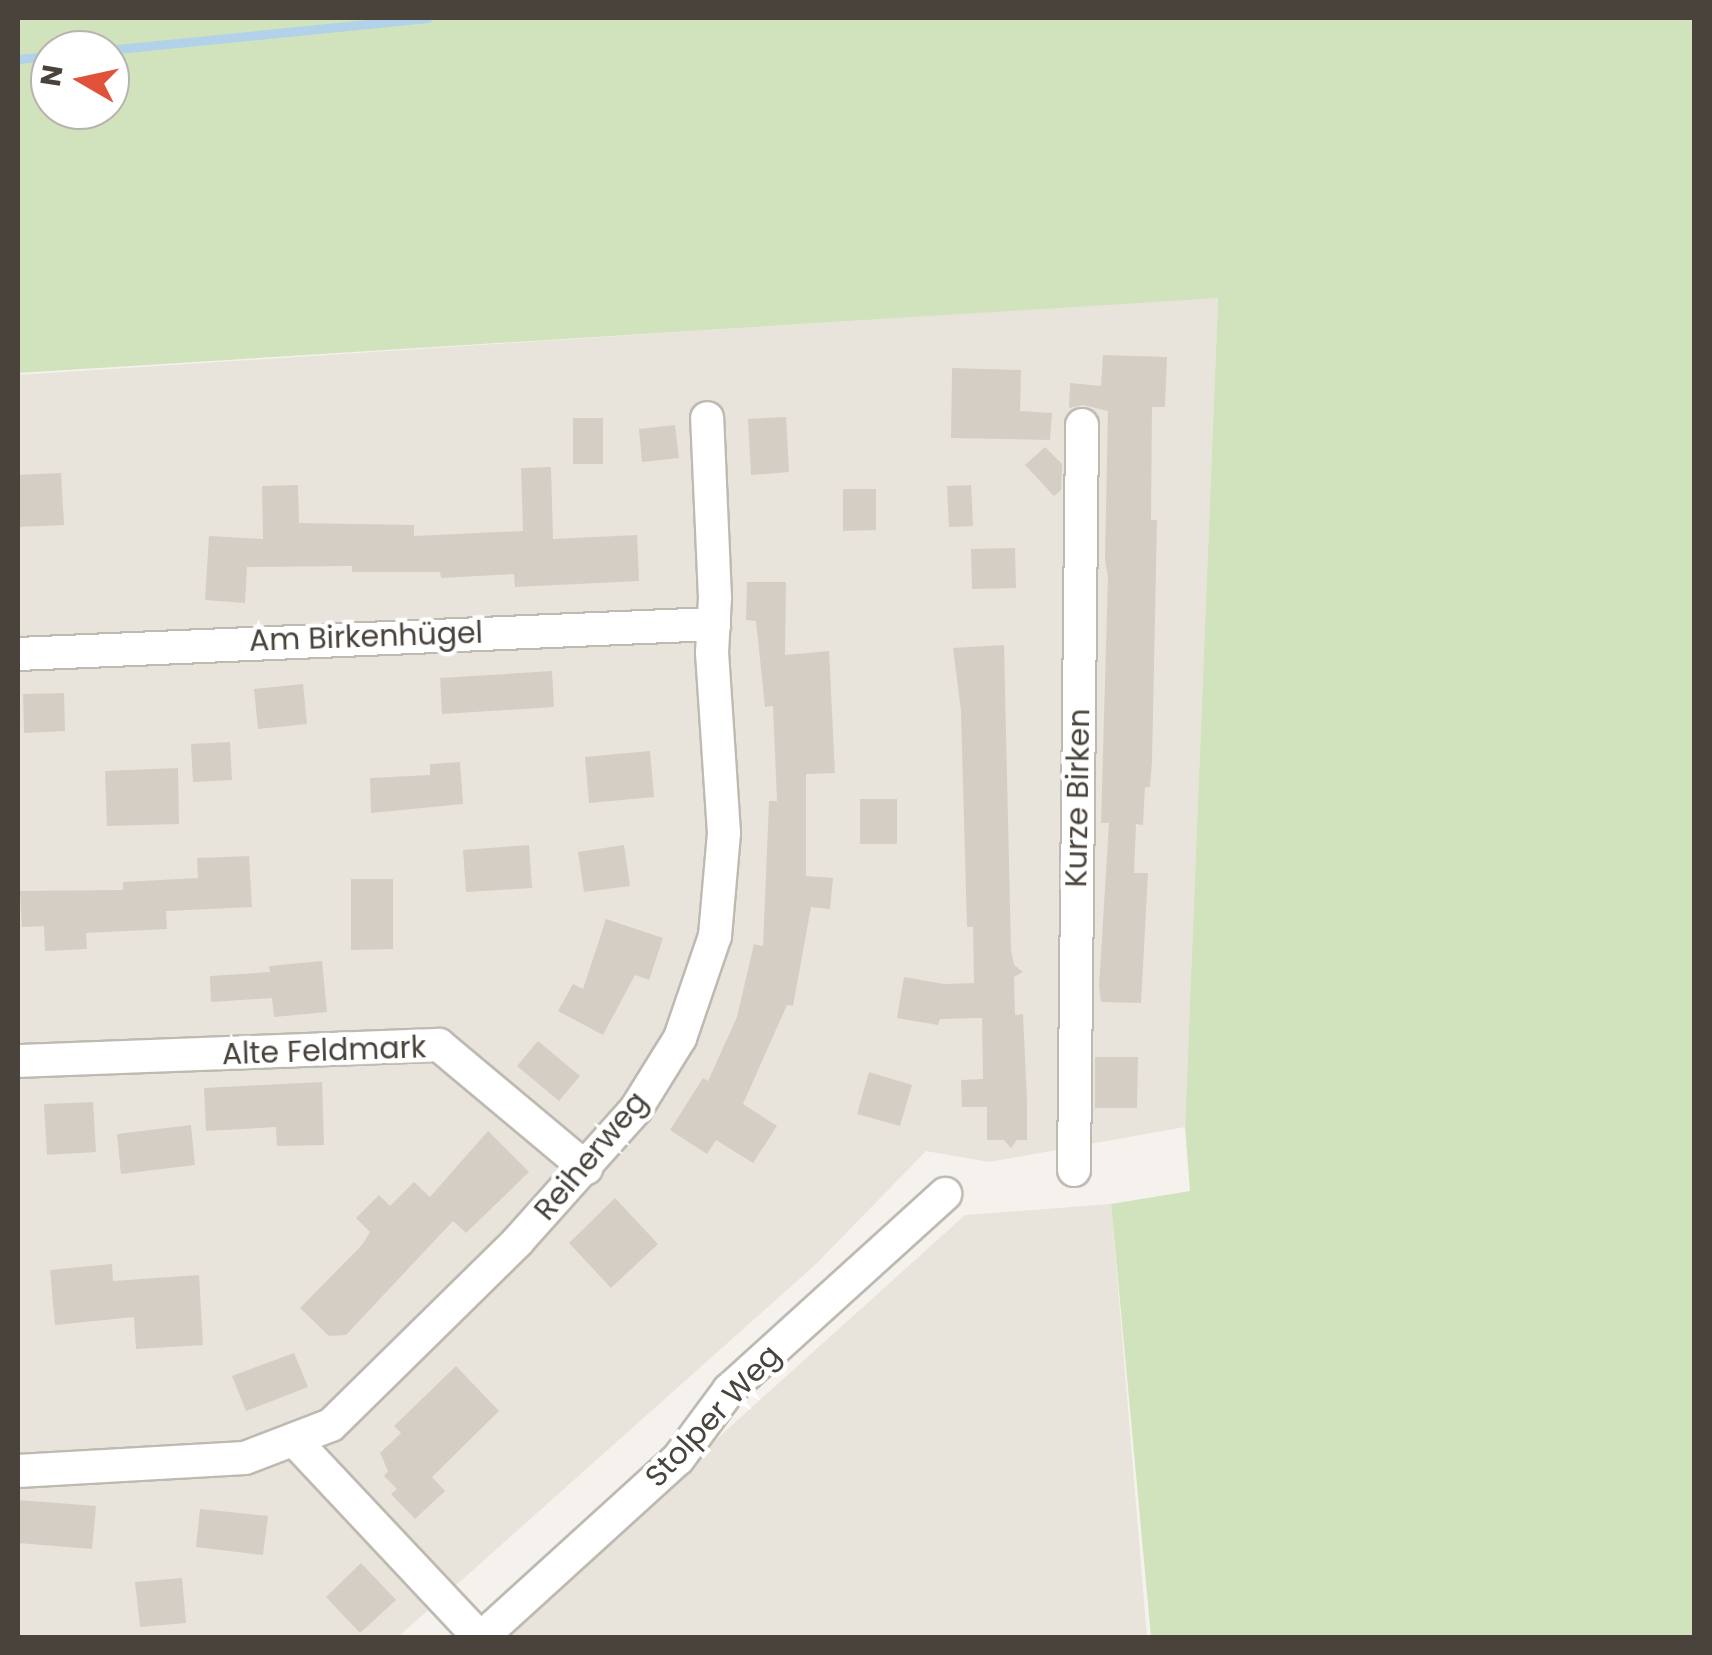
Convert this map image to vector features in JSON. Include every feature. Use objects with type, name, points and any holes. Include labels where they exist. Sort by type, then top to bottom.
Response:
[{"type":"street","name":"Reiherweg","points":[[18,1471],[230,1460],[296,1442],[331,1426],[586,1168],[636,1109],[680,1038],[715,936],[724,833],[707,418]]},
{"type":"street","name":"Kurze Birken","points":[[1074,1170],[1082,425]]},
{"type":"street","name":"Am Birkenhügel","points":[[18,654],[714,624]]},
{"type":"street","name":"Alte Feldmark","points":[[18,1061],[439,1046],[586,1168]]},
{"type":"street","name":"Stolper Weg","points":[[480,1638],[678,1460],[730,1390],[945,1194]]},
{"type":"street","points":[[296,1442],[480,1638]]},
{"type":"shaded area","points":[[1218,297],[1185,1127],[989,1162],[926,1151],[815,1265],[398,1637],[18,1638],[18,375]]},
{"type":"shaded area","points":[[1111,1204],[1147,1637],[496,1638],[965,1215]]},
{"type":"green space","points":[[18,18],[1694,18],[1694,1637],[1151,1637],[1111,1204],[1190,1191],[1185,1127],[1218,298],[18,373]]},
{"type":"building","points":[[1103,355],[1167,357],[1165,407],[1152,407],[1151,520],[1157,520],[1152,762],[1150,787],[1145,787],[1143,825],[1136,824],[1134,873],[1148,873],[1141,1003],[1101,1002],[1099,987],[1109,823],[1101,823],[1108,411],[1083,405],[1069,408],[1070,383],[1101,386]]},
{"type":"building","points":[[952,368],[1021,370],[1020,411],[1052,413],[1050,440],[951,438]]},
{"type":"building","points":[[786,417],[789,472],[751,475],[748,419]]},
{"type":"building","points":[[573,418],[603,418],[603,464],[573,464]]},
{"type":"building","points":[[675,425],[679,458],[642,462],[639,429]]},
{"type":"building","points":[[1045,447],[1062,464],[1061,490],[1054,496],[1025,465]]},
{"type":"building","points":[[551,467],[553,539],[637,535],[639,581],[515,587],[514,574],[441,578],[440,572],[352,572],[352,566],[247,567],[245,603],[205,600],[209,536],[263,539],[262,486],[298,485],[299,523],[414,525],[414,536],[523,531],[521,468]]},
{"type":"building","points":[[61,473],[64,525],[18,527],[18,475]]},
{"type":"building","points":[[971,485],[973,526],[949,527],[947,486]]},
{"type":"building","points":[[843,489],[876,489],[876,530],[843,531]]},
{"type":"building","points":[[1015,548],[1016,588],[972,589],[971,549]]},
{"type":"building","points":[[747,582],[786,582],[785,655],[829,651],[835,773],[806,774],[806,876],[833,878],[830,909],[811,907],[793,1006],[787,1005],[743,1104],[777,1126],[753,1163],[716,1140],[707,1154],[670,1130],[703,1078],[708,1081],[737,1017],[754,944],[763,946],[769,801],[777,801],[773,706],[765,707],[756,621],[746,620]]},
{"type":"building","points":[[1004,645],[1011,950],[1014,965],[1023,972],[1014,977],[1015,1015],[1023,1014],[1027,1101],[1027,1140],[1017,1140],[1011,1148],[1004,1140],[987,1140],[987,1107],[962,1107],[961,1080],[983,1079],[982,1018],[940,1019],[938,1025],[897,1018],[904,977],[944,984],[974,983],[973,927],[967,927],[961,711],[953,648]]},
{"type":"building","points":[[552,671],[554,707],[442,714],[440,678]]},
{"type":"building","points":[[303,684],[307,724],[258,729],[254,689]]},
{"type":"building","points":[[64,693],[65,731],[24,733],[23,694]]},
{"type":"building","points":[[230,742],[232,780],[193,782],[191,744]]},
{"type":"building","points":[[650,751],[654,797],[589,803],[585,757]]},
{"type":"building","points":[[460,762],[463,804],[371,813],[370,778],[430,775],[430,764]]},
{"type":"building","points":[[178,768],[179,824],[107,826],[105,771]]},
{"type":"building","points":[[860,799],[897,799],[897,844],[860,844]]},
{"type":"building","points":[[529,845],[532,888],[466,892],[463,850]]},
{"type":"building","points":[[624,845],[630,886],[584,892],[578,852]]},
{"type":"building","points":[[249,856],[252,907],[166,911],[167,929],[86,933],[87,949],[45,951],[44,926],[22,927],[20,891],[123,890],[123,882],[198,878],[197,858]]},
{"type":"building","points":[[351,879],[393,879],[393,949],[351,950]]},
{"type":"building","points":[[606,919],[663,938],[649,980],[635,975],[603,1035],[558,1011],[573,984],[583,989]]},
{"type":"building","points":[[322,961],[327,1012],[274,1017],[272,998],[211,1002],[210,976],[270,972],[269,966]]},
{"type":"building","points":[[538,1041],[580,1076],[559,1101],[517,1066]]},
{"type":"building","points":[[1095,1057],[1138,1057],[1137,1108],[1095,1108]]},
{"type":"building","points":[[869,1072],[912,1085],[900,1126],[857,1114]]},
{"type":"building","points":[[322,1082],[324,1145],[277,1146],[276,1127],[206,1131],[204,1088]]},
{"type":"building","points":[[93,1102],[96,1152],[47,1155],[44,1104]]},
{"type":"building","points":[[191,1125],[195,1165],[121,1174],[117,1134]]},
{"type":"building","points":[[488,1131],[529,1172],[466,1233],[453,1221],[346,1335],[329,1336],[300,1308],[362,1245],[370,1232],[356,1218],[379,1195],[390,1206],[414,1182],[430,1197]]},
{"type":"building","points":[[615,1198],[658,1244],[611,1288],[569,1243]]},
{"type":"building","points":[[112,1264],[113,1281],[199,1275],[203,1345],[136,1349],[134,1317],[55,1325],[50,1270]]},
{"type":"building","points":[[294,1353],[308,1387],[246,1411],[232,1376]]},
{"type":"building","points":[[456,1366],[499,1411],[432,1477],[445,1491],[415,1519],[391,1494],[397,1489],[384,1476],[388,1471],[380,1453],[401,1433],[394,1426]]},
{"type":"building","points":[[18,1500],[96,1506],[92,1549],[18,1543]]},
{"type":"building","points":[[200,1509],[268,1516],[263,1555],[196,1547]]},
{"type":"building","points":[[361,1563],[396,1600],[360,1633],[326,1597]]},
{"type":"building","points":[[182,1578],[186,1623],[140,1627],[135,1582]]},
{"type":"waterway","points":[[130,48],[427,18]]},
{"type":"waterway","points":[[18,59],[30,58]]}]
